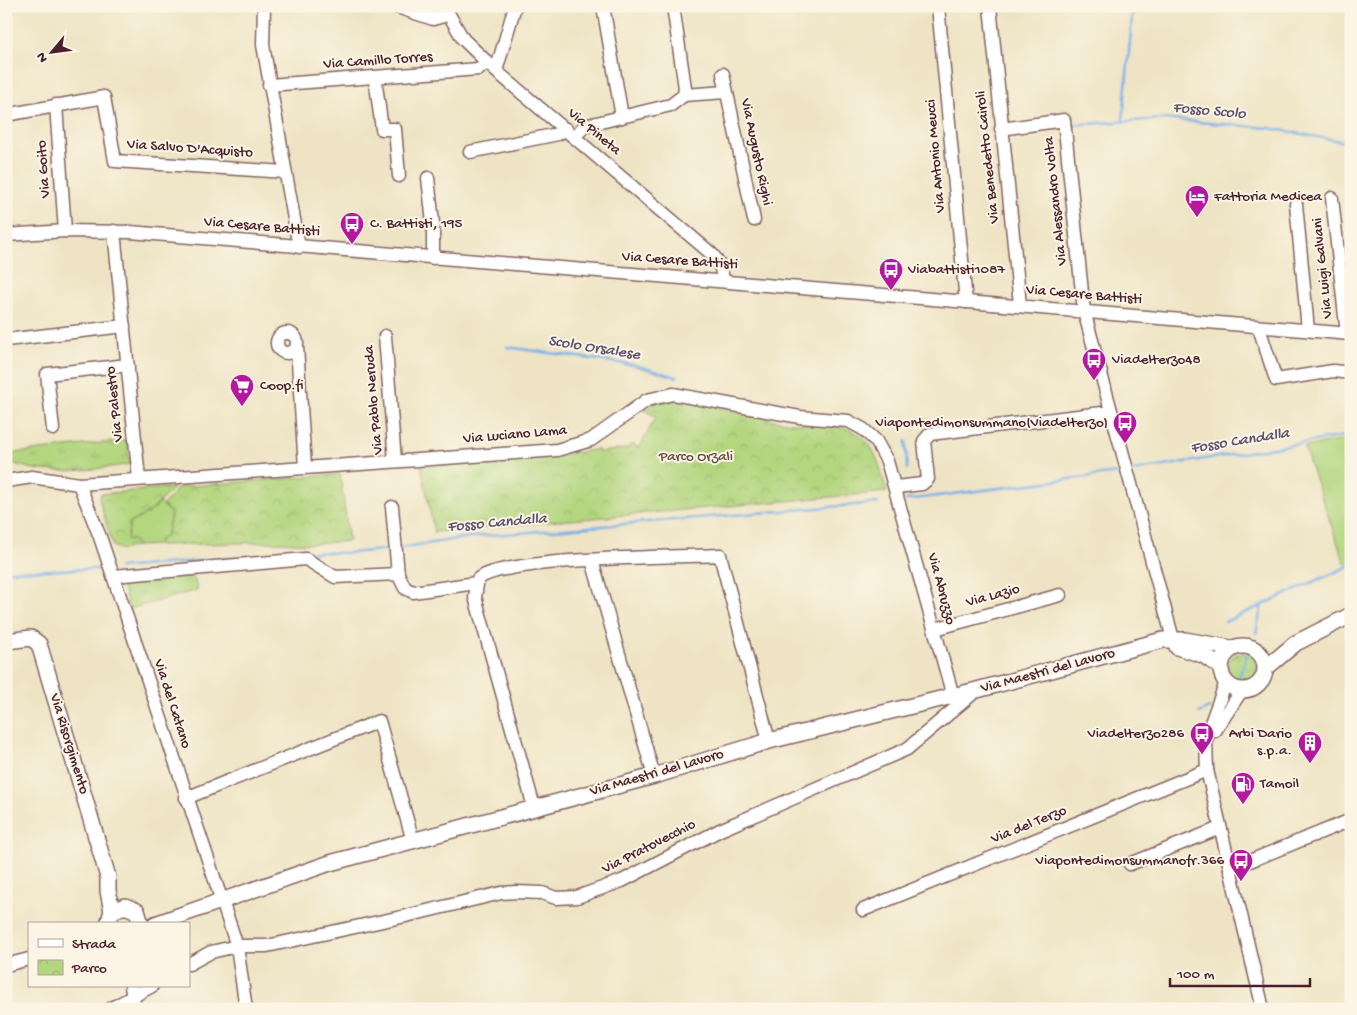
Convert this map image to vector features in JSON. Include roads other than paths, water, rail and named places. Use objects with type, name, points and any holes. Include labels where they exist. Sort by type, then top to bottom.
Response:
[{"type":"main road","points":[[1231,648],[1224,656],[1221,667],[1226,682],[1242,690],[1256,686],[1264,675],[1266,668],[1296,643],[1351,614]]},
{"type":"main road","name":"Via Risorgimento","points":[[6,642],[31,638],[39,644],[108,877],[115,914]]},
{"type":"main road","name":"Via Maestri del Lavoro","points":[[160,922],[330,864],[534,807],[654,776],[769,741],[1173,639]]},
{"type":"main road","points":[[1173,639],[1231,648],[1246,645],[1259,652],[1266,668]]},
{"type":"main road","points":[[1259,652],[1296,643]]},
{"type":"main road","points":[[1143,646],[1183,648],[1203,655],[1221,667]]},
{"type":"main road","name":"Via Maestri del Lavoro","points":[[115,914],[133,908],[140,919],[175,916]]},
{"type":"street","points":[[264,6],[263,44],[299,247]]},
{"type":"street","points":[[394,6],[433,19],[445,10]]},
{"type":"street","points":[[487,62],[503,48],[515,6]]},
{"type":"street","points":[[603,6],[622,117]]},
{"type":"street","points":[[470,152],[571,133],[584,126],[671,105],[684,95],[686,88],[673,6]]},
{"type":"street","name":"Via Antonio Meucci","points":[[938,6],[966,302]]},
{"type":"street","name":"Via Benedetto Cairoli","points":[[990,6],[1020,305]]},
{"type":"street","name":"Via Pineta","points":[[445,10],[463,39],[487,62],[713,256],[721,268],[723,280]]},
{"type":"street","name":"Via Camillo Torres","points":[[269,85],[479,69],[503,48]]},
{"type":"street","name":"Via Augusto Righi","points":[[723,74],[754,220]]},
{"type":"street","points":[[375,78],[382,129],[395,129],[399,176]]},
{"type":"street","name":"Via Augusto Righi","points":[[684,95],[726,92]]},
{"type":"street","name":"Via Salvo D'Acquisto","points":[[56,105],[104,97],[116,160],[285,172]]},
{"type":"street","points":[[6,115],[56,105]]},
{"type":"street","name":"Via Goito","points":[[56,105],[65,231]]},
{"type":"street","name":"Via Alessandro Volta","points":[[1001,129],[1064,120],[1084,311]]},
{"type":"street","points":[[428,178],[434,223],[433,258]]},
{"type":"street","name":"Via Luigi Galvani","points":[[1332,198],[1349,334]]},
{"type":"street","points":[[1296,204],[1308,330]]},
{"type":"street","name":"Via Cesare Battisti","points":[[6,235],[65,231],[114,232],[723,280],[966,302],[1020,305],[1259,328],[1349,334]]},
{"type":"street","name":"Via Palestro","points":[[114,232],[140,479]]},
{"type":"street","points":[[1084,311],[1173,639]]},
{"type":"street","points":[[6,340],[124,326]]},
{"type":"street","points":[[1259,328],[1276,380],[1333,371],[1351,373]]},
{"type":"street","name":"Via Pablo Neruda","points":[[386,336],[395,461]]},
{"type":"street","points":[[297,347],[305,468]]},
{"type":"street","points":[[53,429],[47,374],[128,365]]},
{"type":"street","name":"Via Luciano Lama","points":[[79,484],[557,450],[573,447],[597,437],[647,400],[673,394],[800,417],[848,421],[863,429],[881,447],[896,489]]},
{"type":"street","points":[[896,489],[922,484],[928,478],[924,440],[930,434],[1110,412]]},
{"type":"street","points":[[9,478],[32,477],[79,484]]},
{"type":"street","name":"Via del Catano","points":[[79,484],[113,576],[236,946],[246,1009]]},
{"type":"street","name":"Via Abruzzo","points":[[896,489],[953,696]]},
{"type":"street","points":[[392,506],[398,571],[405,588],[413,592],[476,583],[484,574],[500,569],[592,560],[720,555],[769,741]]},
{"type":"street","points":[[113,576],[306,559],[335,577],[398,571]]},
{"type":"street","points":[[592,560],[654,776]]},
{"type":"street","points":[[476,583],[476,597],[534,807]]},
{"type":"street","name":"Via Lazio","points":[[935,629],[1060,595]]},
{"type":"street","points":[[1226,682],[1208,731],[1207,770],[1263,1009]]},
{"type":"street","name":"Via Pratovecchio","points":[[190,963],[210,952],[236,946],[267,946],[501,893],[542,893],[556,898],[577,897],[622,881],[720,830],[902,752],[915,744],[977,690]]},
{"type":"street","points":[[1207,755],[1214,732],[1242,690]]},
{"type":"street","points":[[186,798],[379,722],[413,841]]},
{"type":"street","name":"Via del Terzo","points":[[863,910],[1207,770]]},
{"type":"street","points":[[1230,870],[1351,820]]},
{"type":"street","points":[[1130,864],[1220,828]]},
{"type":"street","points":[[6,965],[28,959]]},
{"type":"street","points":[[110,1009],[149,988]]},
{"type":"waterway","points":[[1123,120],[1133,6]]},
{"type":"waterway","name":"Fosso Scolo","points":[[1068,125],[1163,119],[1269,128],[1351,143]]},
{"type":"waterway","name":"Scolo Orsalese","points":[[507,347],[634,365],[677,377]]},
{"type":"waterway","name":"Fosso Candalla","points":[[1133,471],[1351,435]]},
{"type":"waterway","name":"Scolo Orsalese","points":[[906,441],[907,469]]},
{"type":"waterway","name":"Fosso Candalla","points":[[906,500],[1117,473]]},
{"type":"waterway","name":"Fosso Candalla","points":[[399,548],[470,537],[878,503]]},
{"type":"waterway","name":"Fosso Candalla","points":[[119,568],[300,552],[350,553],[391,549]]},
{"type":"waterway","points":[[1225,622],[1351,565]]},
{"type":"waterway","name":"Fosso Candalla","points":[[6,571],[102,569]]},
{"type":"waterway","points":[[1256,633],[1262,605]]},
{"type":"waterway","points":[[1238,680],[1247,655]]},
{"type":"waterway","points":[[1199,713],[1209,708]]},
{"type":"place","name":"Fattoria Medicea","points":[[1197,218]]},
{"type":"place","name":"C. Battisti, 195","points":[[352,245]]},
{"type":"place","name":"Viabattisti1087","points":[[891,291]]},
{"type":"place","name":"Viadelterzo48","points":[[1094,381]]},
{"type":"place","name":"Coop.fi","points":[[242,407]]},
{"type":"place","name":"Viapontedimonsummano(Viadelterzo)","points":[[1125,444]]},
{"type":"place","name":"Viadelterzo286","points":[[1202,755]]},
{"type":"place","name":"Arbi Dario s.p.a.","points":[[1310,764]]},
{"type":"place","name":"Tamoil","points":[[1243,805]]},
{"type":"place","name":"Viapontedimonsummanofr.366","points":[[1241,882]]},
{"type":"park label","name":"Parco Orzali","points":[[696,457]]}]
